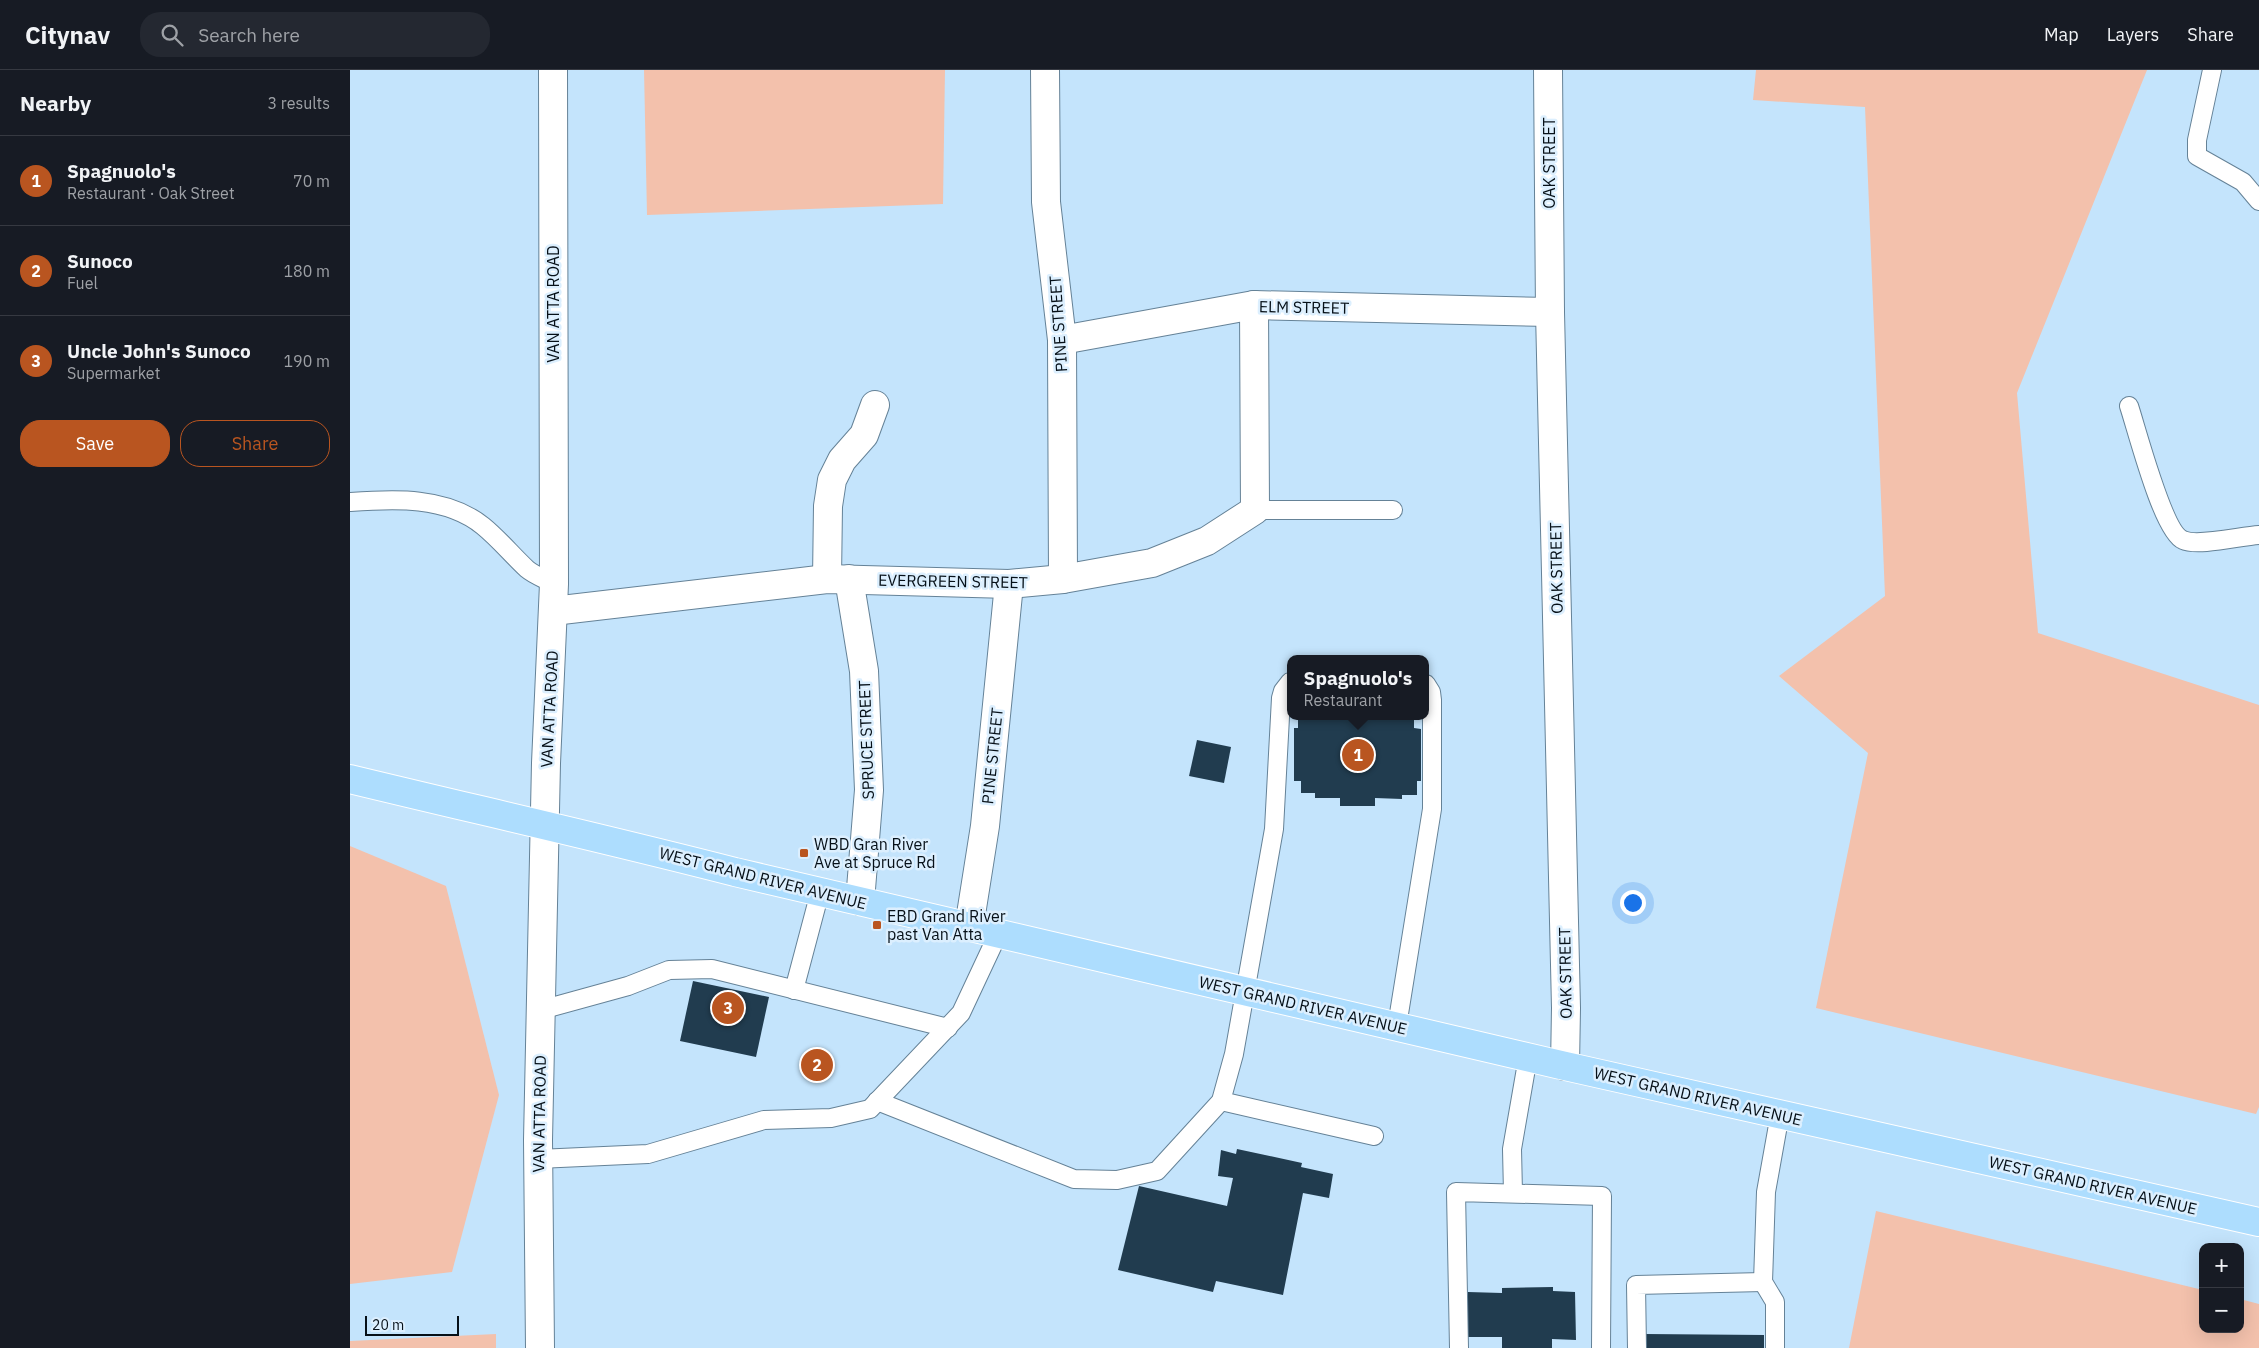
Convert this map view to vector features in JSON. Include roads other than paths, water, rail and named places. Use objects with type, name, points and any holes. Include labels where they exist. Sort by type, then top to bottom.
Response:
[{"type":"main road","name":"WEST GRAND RIVER AVENUE","points":[[350,779],[626,844],[860,902],[1565,1066],[2259,1222]]},
{"type":"street","name":"VAN ATTA ROAD","points":[[540,1348],[538,1159],[540,1010],[554,584],[553,70]]},
{"type":"street","name":"PINE STREET","points":[[1045,70],[1046,202],[1062,340],[1063,579]]},
{"type":"street","name":"OAK STREET","points":[[1548,70],[1550,312],[1566,1008],[1565,1066]]},
{"type":"street","name":"ELM STREET","points":[[1062,340],[1254,305],[1550,312]]},
{"type":"street","points":[[1254,305],[1255,510]]},
{"type":"street","name":"SPRUCE STREET","points":[[860,902],[869,790],[864,671],[838,579],[828,506],[832,480],[842,460],[864,435],[875,405]]},
{"type":"street","name":"EVERGREEN STREET","points":[[553,611],[838,579],[1009,584],[1063,579],[1152,564],[1207,541],[1255,510]]},
{"type":"street","name":"PINE STREET","points":[[969,927],[984,835],[1009,584]]},
{"type":"lane","points":[[2212,70],[2197,140],[2197,156],[2243,182],[2259,201]]},
{"type":"lane","points":[[2129,406],[2168,524],[2182,540],[2198,543],[2259,535]]},
{"type":"lane","points":[[350,502],[411,502],[451,508],[483,526],[529,570],[554,584]]},
{"type":"lane","points":[[1255,510],[1393,510]]},
{"type":"lane","points":[[877,1102],[1074,1179],[1117,1180],[1157,1171],[1222,1101],[1234,1054],[1274,829],[1281,698],[1282,691],[1287,685]]},
{"type":"lane","points":[[1397,1026],[1432,809],[1432,700],[1429,689]]},
{"type":"lane","points":[[794,990],[820,892]]},
{"type":"lane","points":[[538,1159],[648,1154],[764,1120],[831,1118],[870,1109],[961,1014],[998,934]]},
{"type":"lane","points":[[540,1010],[628,986],[669,970],[712,969],[948,1028]]},
{"type":"lane","points":[[1513,1193],[1512,1149],[1528,1057]]},
{"type":"lane","points":[[1222,1101],[1374,1136]]},
{"type":"lane","points":[[1775,1348],[1775,1302],[1763,1282],[1766,1192],[1780,1114]]},
{"type":"lane","points":[[1459,1348],[1456,1192],[1602,1196],[1602,1348]]},
{"type":"lane","points":[[1637,1348],[1636,1285],[1763,1282]]},
{"type":"place","name":"Spagnuolo's","points":[[1358,755]]},
{"type":"place","name":"WBD Gran River Ave at Spruce Rd","points":[[804,853]]},
{"type":"place","name":"EBD Grand River past Van Atta","points":[[877,925]]},
{"type":"place","name":"Uncle John's Sunoco","points":[[728,1008]]},
{"type":"place","name":"Sunoco","points":[[817,1065]]}]
